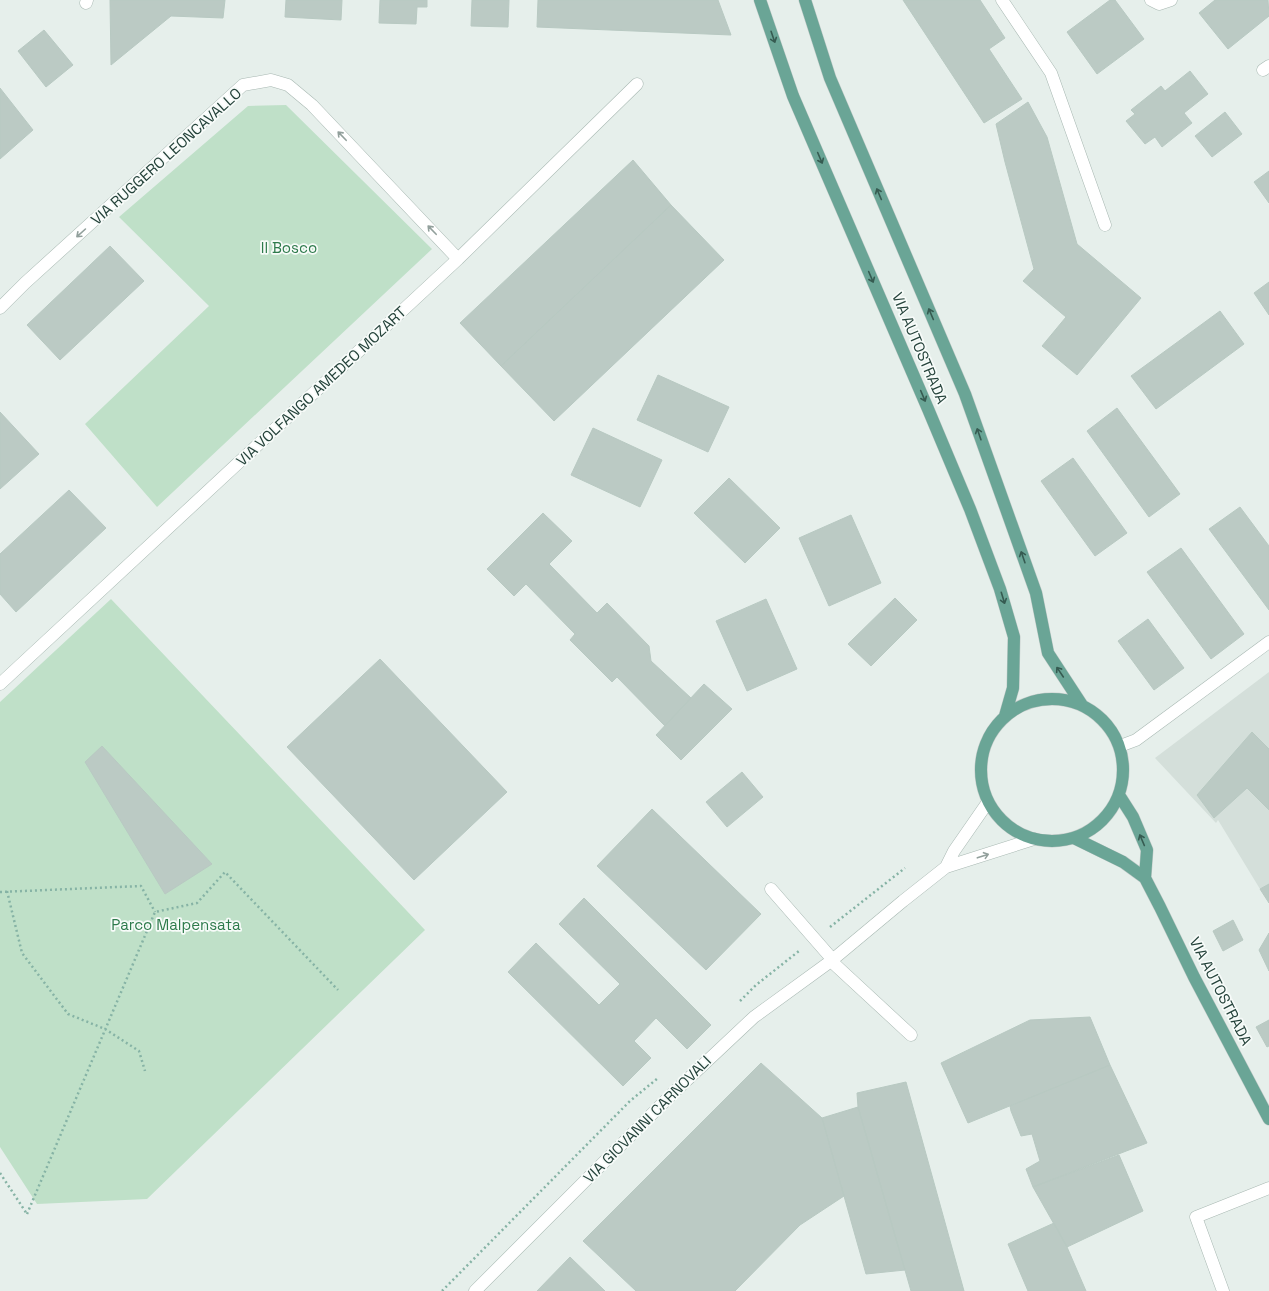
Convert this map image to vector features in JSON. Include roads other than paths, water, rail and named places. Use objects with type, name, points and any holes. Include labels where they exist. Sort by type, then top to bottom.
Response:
[{"type":"main road","name":"VIA AUTOSTRADA","points":[[760,0],[793,96],[970,509],[1000,590],[1014,637],[1013,688],[1005,716]]},
{"type":"main road","name":"VIA AUTOSTRADA","points":[[805,0],[830,78],[965,394],[1036,593],[1048,653],[1082,705]]},
{"type":"main road","name":"VIA AUTOSTRADA","points":[[1050,698],[1066,700],[1082,705],[1098,715],[1110,728],[1120,746],[1124,767],[1123,781],[1114,805],[1104,819],[1090,830],[1074,838],[1048,841],[1034,839],[1007,826],[996,815],[988,802],[980,776],[981,762],[988,736],[1005,716],[1019,706],[1034,701],[1050,698]]},
{"type":"main road","points":[[1119,795],[1133,817],[1147,850],[1145,878]]},
{"type":"main road","name":"VIA AUTOSTRADA","points":[[1074,838],[1123,862],[1145,878],[1194,977],[1269,1119]]},
{"type":"street","points":[[1002,0],[1052,73],[1105,225]]},
{"type":"street","points":[[1151,0],[1159,4],[1171,0]]},
{"type":"street","name":"VIA RUGGERO LEONCAVALLO","points":[[0,308],[25,283],[243,85],[272,80],[288,85],[312,105],[458,259]]},
{"type":"street","name":"VIA VOLFANGO AMEDEO MOZART","points":[[0,684],[458,259],[637,84]]},
{"type":"street","points":[[1120,746],[1136,740],[1269,642]]},
{"type":"street","name":"VIA GIOVANNI CARNOVALI","points":[[946,868],[954,851],[988,802]]},
{"type":"street","name":"VIA GIOVANNI CARNOVALI","points":[[475,1291],[705,1061],[754,1017],[832,960],[903,901],[946,868],[1034,839]]},
{"type":"street","points":[[771,889],[832,960],[911,1036]]},
{"type":"street","points":[[1223,1291],[1196,1218],[1269,1188]]},
{"type":"park label","name":"Il Bosco","points":[[289,247]]},
{"type":"park label","name":"Parco Malpensata","points":[[176,924]]}]
